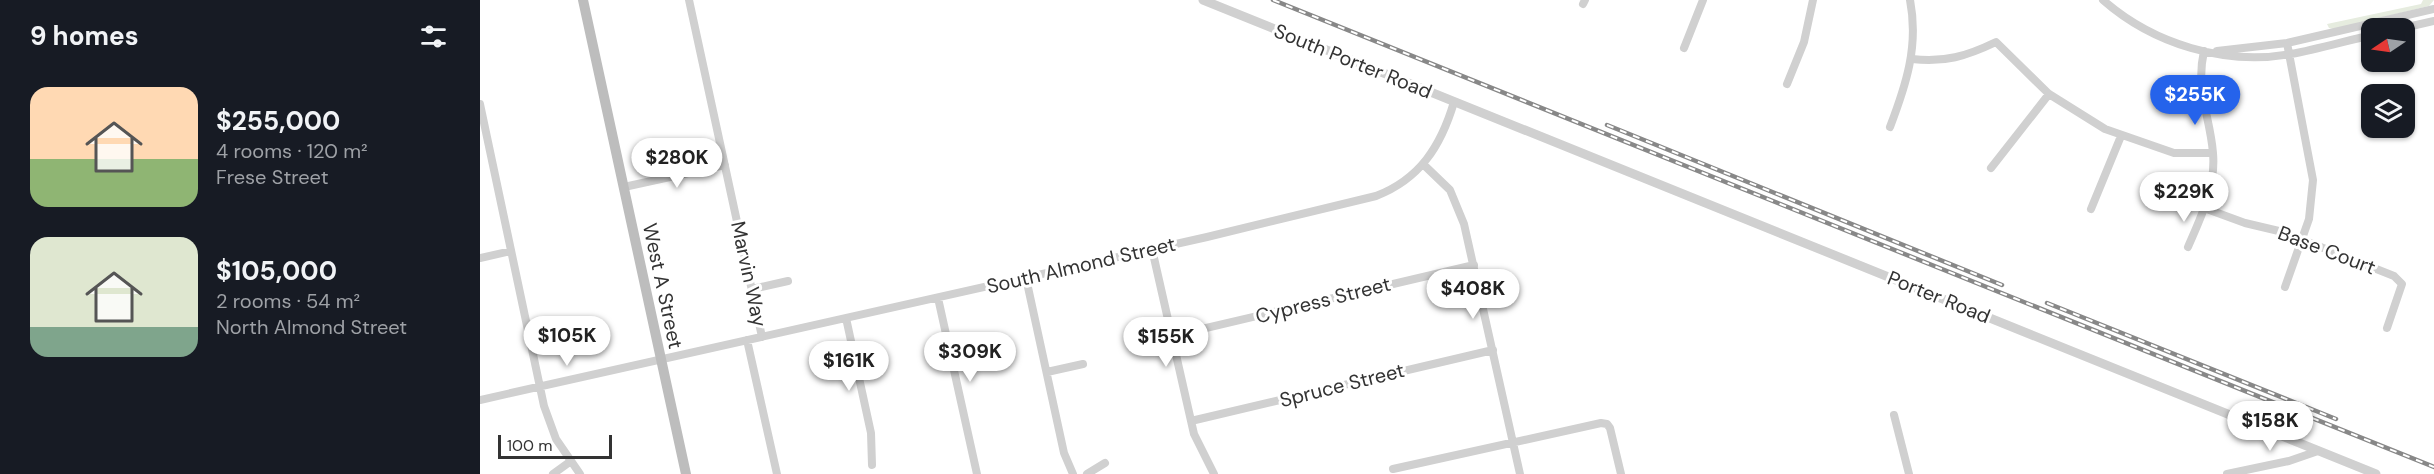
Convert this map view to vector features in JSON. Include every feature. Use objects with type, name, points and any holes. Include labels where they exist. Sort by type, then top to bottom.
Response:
[{"type":"main road","name":"West A Street","points":[[583,0],[686,474]]},
{"type":"street","name":"Marvin Way","points":[[689,0],[762,336]]},
{"type":"street","name":"South Porter Road","points":[[1203,0],[1502,121]]},
{"type":"street","points":[[1684,48],[1703,0]]},
{"type":"street","points":[[1787,84],[1804,42],[1813,0]]},
{"type":"street","points":[[1890,127],[1912,59],[1914,33],[1910,0]]},
{"type":"street","points":[[2103,0],[2142,28],[2204,51],[2234,57],[2289,55],[2361,38]]},
{"type":"street","points":[[2204,51],[2237,50],[2287,43],[2434,9]]},
{"type":"street","points":[[2415,25],[2434,21]]},
{"type":"street","points":[[1912,59],[1930,62],[1958,59],[1996,42],[2049,94],[2080,115],[2121,136],[2174,153],[2213,153]]},
{"type":"street","points":[[2285,287],[2303,240],[2313,198],[2313,172],[2287,43]]},
{"type":"street","points":[[2188,247],[2204,208],[2214,170],[2213,153],[2200,91],[2204,51]]},
{"type":"street","points":[[1991,168],[2049,94]]},
{"type":"street","name":"South Almond Street","points":[[480,400],[1026,278],[1376,196],[1402,184],[1424,165],[1436,147],[1454,102]]},
{"type":"street","points":[[480,104],[540,387],[552,430],[580,474]]},
{"type":"street","name":"Porter Road","points":[[1502,121],[2376,474]]},
{"type":"street","points":[[2091,208],[2121,136]]},
{"type":"street","points":[[624,187],[725,165]]},
{"type":"street","points":[[1424,165],[1442,179],[1456,200],[1474,265],[1520,474]]},
{"type":"street","name":"Base Court","points":[[2204,208],[2245,223],[2283,232],[2394,276],[2402,284],[2387,328]]},
{"type":"street","points":[[1152,249],[1191,421],[1199,447],[1214,474]]},
{"type":"street","points":[[480,258],[512,251]]},
{"type":"street","name":"Cypress Street","points":[[1172,336],[1474,265]]},
{"type":"street","points":[[1026,278],[1064,453],[1073,474]]},
{"type":"street","points":[[752,289],[788,281]]},
{"type":"street","points":[[938,298],[977,474]]},
{"type":"street","points":[[846,318],[871,433],[872,465]]},
{"type":"street","name":"Marvin Way","points":[[747,340],[777,474]]},
{"type":"street","name":"Spruce Street","points":[[1191,421],[1493,350]]},
{"type":"street","points":[[1047,372],[1083,364]]},
{"type":"street","points":[[1894,416],[1909,474]]},
{"type":"street","points":[[1393,469],[1404,470],[1513,442],[1607,424],[1621,474]]},
{"type":"street","points":[[2228,474],[2289,461],[2318,451]]},
{"type":"street","points":[[553,474],[571,461]]},
{"type":"street","points":[[1088,474],[1105,464]]},
{"type":"shaded area","points":[[2423,0],[2434,0],[2429,6],[2379,18],[2361,18],[2361,22],[2334,29],[2329,28],[2327,24],[2421,4]]},
{"type":"railway","points":[[1273,0],[2434,467]]},
{"type":"railway","points":[[1607,125],[2002,285]]},
{"type":"railway","points":[[2047,303],[2336,419]]}]
